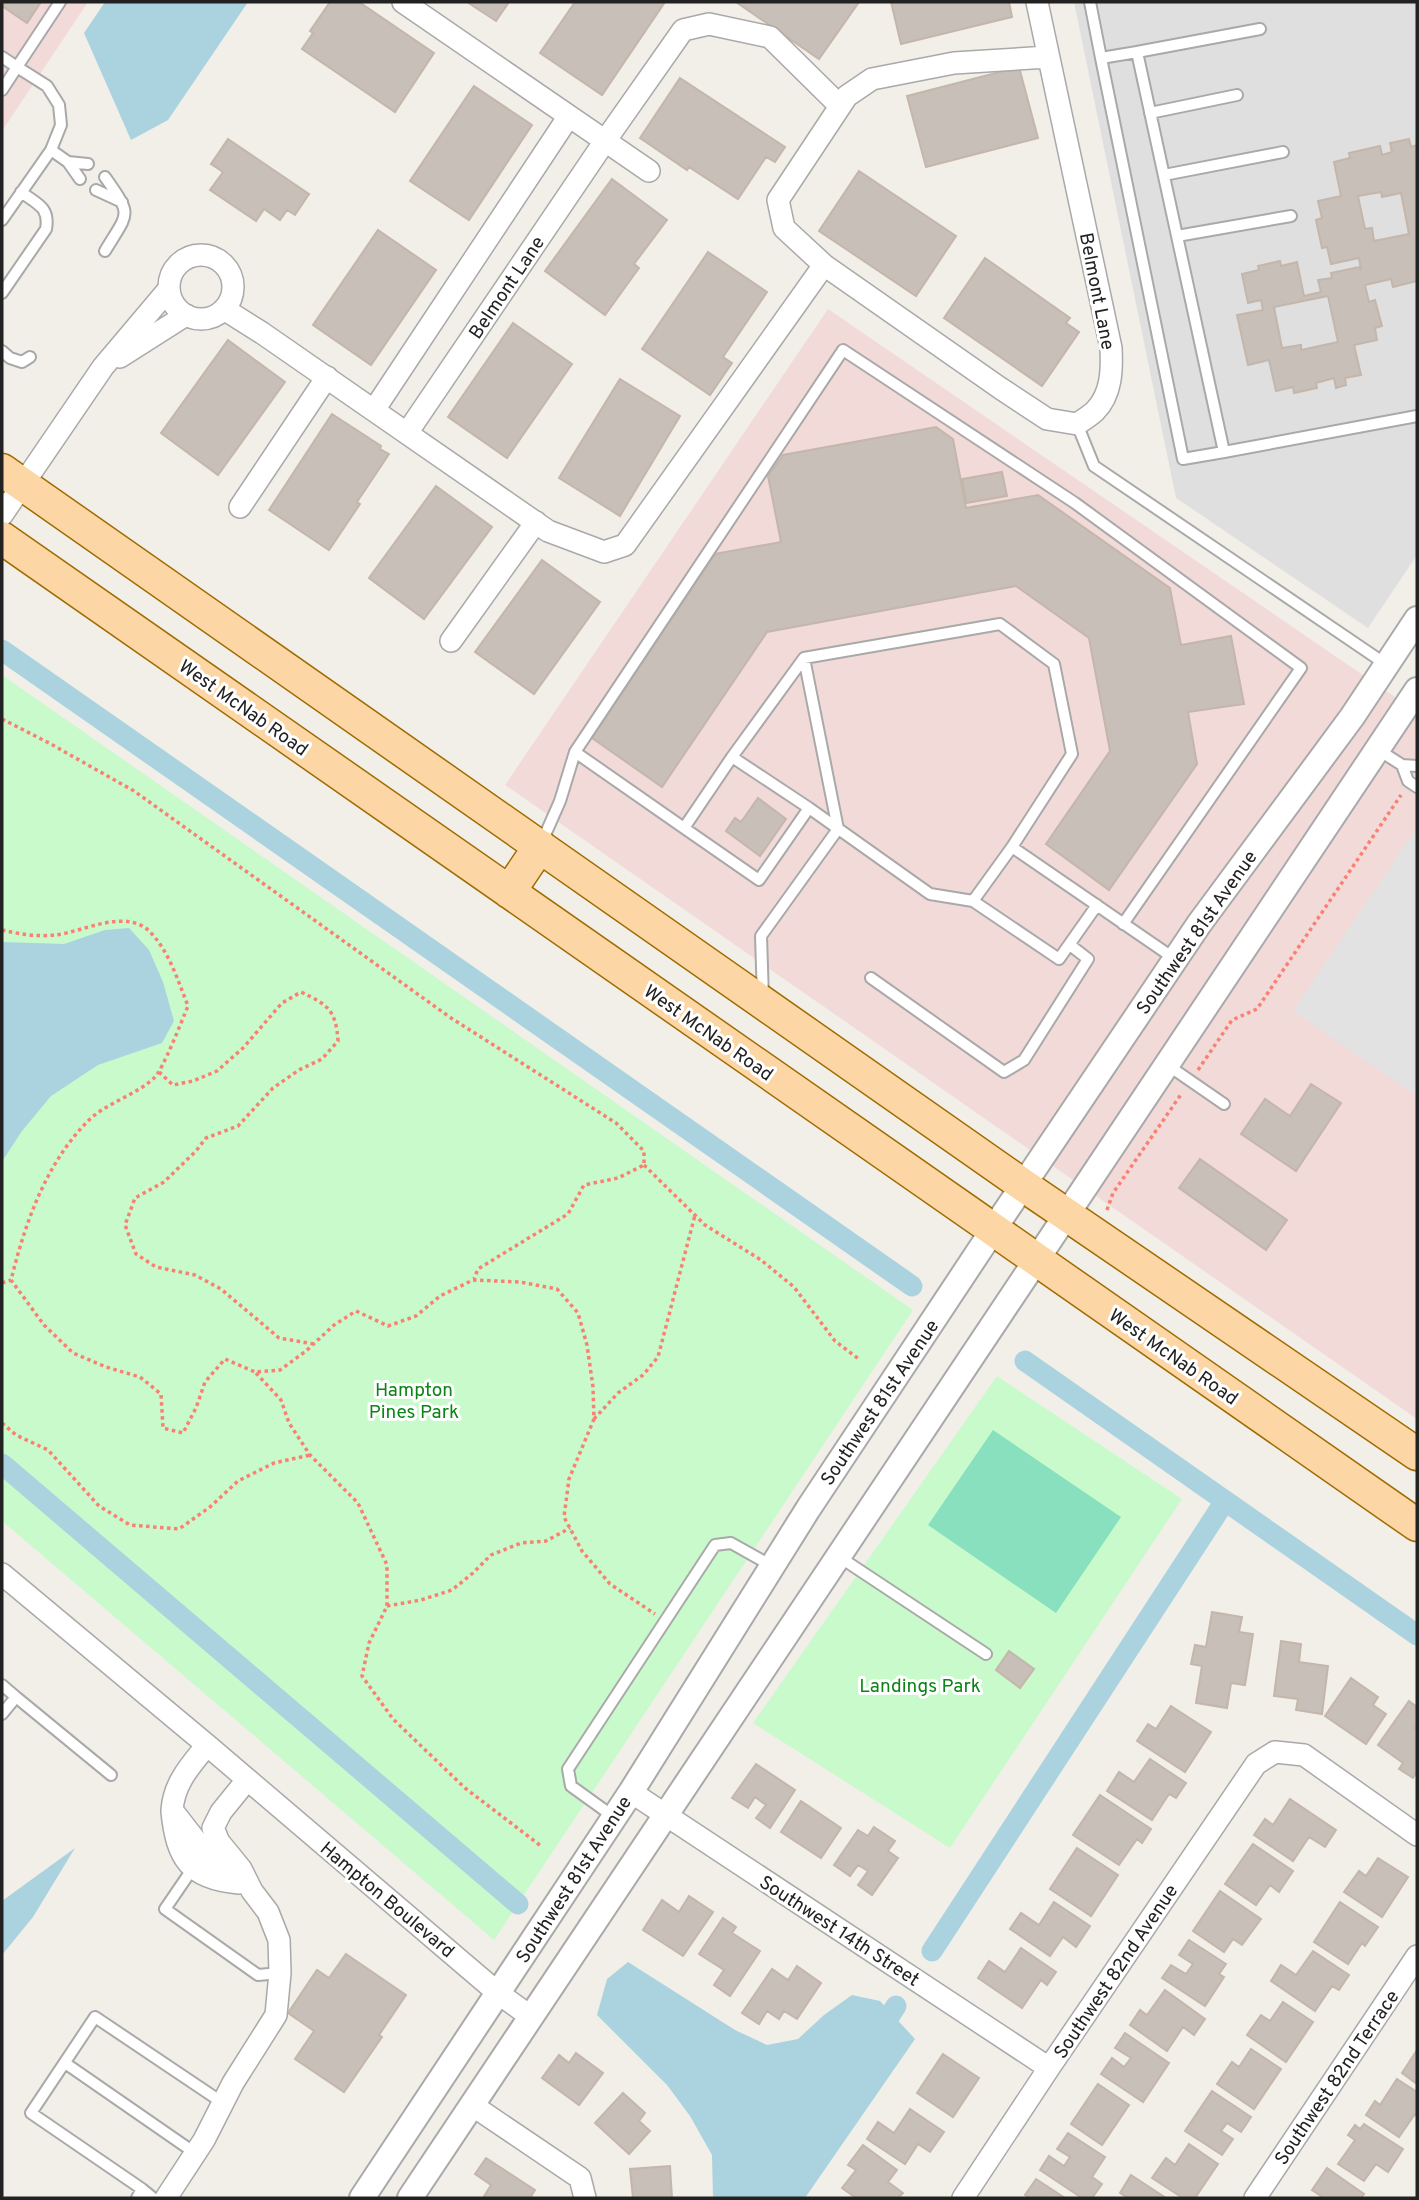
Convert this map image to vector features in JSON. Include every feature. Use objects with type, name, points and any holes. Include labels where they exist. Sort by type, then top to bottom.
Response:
[{"type":"main road","points":[[12,477],[1023,1185],[1417,1454]]},
{"type":"main road","name":"West McNab Road","points":[[2,538],[1417,1525]]},
{"type":"main road","points":[[509,892],[540,846]]},
{"type":"street","points":[[403,2],[649,171]]},
{"type":"street","name":"Belmont Lane","points":[[1037,2],[1111,348],[1113,375],[1104,398],[1096,411],[1077,424]]},
{"type":"street","name":"Belmont Lane","points":[[407,433],[683,30],[709,24],[770,37],[840,106]]},
{"type":"street","points":[[1048,57],[954,63],[872,79],[847,96],[778,200],[784,228],[824,265],[1047,419],[1077,424]]},
{"type":"street","points":[[374,410],[569,116]]},
{"type":"street","points":[[200,254],[211,256],[228,269],[233,289],[224,309],[216,315],[195,319],[177,309],[168,290],[173,269],[180,261],[200,254]]},
{"type":"street","points":[[224,309],[327,377],[548,531],[604,552],[625,545],[824,265]]},
{"type":"street","points":[[2,515],[12,477],[168,290]]},
{"type":"street","points":[[103,367],[186,315]]},
{"type":"street","points":[[240,507],[327,377]]},
{"type":"street","points":[[451,641],[536,522]]},
{"type":"street","name":"Southwest 81st Avenue","points":[[362,2198],[631,1792],[772,1566],[1023,1185],[1199,924],[1352,718],[1417,619]]},
{"type":"street","name":"Southwest 81st Avenue","points":[[410,2198],[1417,690]]},
{"type":"street","name":"Hampton Boulevard","points":[[2,1574],[498,1993],[531,2017]]},
{"type":"street","points":[[207,1745],[180,1780],[173,1796],[172,1810],[177,1844],[193,1868],[206,1877],[246,1887]]},
{"type":"street","name":"Southwest 82nd Avenue","points":[[963,2198],[1256,1764],[1275,1752],[1304,1755],[1417,1835]]},
{"type":"street","points":[[246,1887],[241,1869],[219,1842],[213,1828],[221,1812],[247,1780]]},
{"type":"street","name":"Southwest 14th Street","points":[[631,1792],[1049,2068]]},
{"type":"street","points":[[166,2198],[276,2015],[280,1973],[279,1940],[268,1912],[246,1887],[200,1846],[172,1810]]},
{"type":"street","name":"Southwest 82nd Terrace","points":[[1255,2198],[1417,1956]]},
{"type":"street","points":[[472,2105],[580,2178],[585,2198]]},
{"type":"lane","points":[[2,90],[60,2]]},
{"type":"lane","points":[[1090,2],[1183,459],[1417,416]]},
{"type":"lane","points":[[1101,58],[1260,29]]},
{"type":"lane","points":[[1137,52],[1224,452]]},
{"type":"lane","points":[[2,57],[47,86],[59,105],[61,125],[51,150],[2,220]]},
{"type":"lane","points":[[1150,113],[1237,95]]},
{"type":"lane","points":[[51,150],[68,162],[80,179]]},
{"type":"lane","points":[[1164,175],[1283,152]]},
{"type":"lane","points":[[68,162],[88,164]]},
{"type":"lane","points":[[105,177],[123,202],[126,211],[125,218],[105,251]]},
{"type":"lane","points":[[96,190],[123,202]]},
{"type":"lane","points":[[2,293],[46,229],[48,219],[45,210],[21,192]]},
{"type":"lane","points":[[1177,236],[1291,216]]},
{"type":"lane","points":[[540,846],[560,801],[575,751],[843,350],[1075,503],[1301,668],[1123,924]]},
{"type":"lane","points":[[2,351],[10,358],[22,362],[30,357]]},
{"type":"lane","points":[[1077,424],[1094,466],[1387,665]]},
{"type":"lane","points":[[684,828],[804,658],[1000,624],[1054,664],[1072,754],[1012,847],[973,901]]},
{"type":"lane","points":[[764,1003],[761,936],[838,829],[804,658]]},
{"type":"lane","points":[[1377,749],[1402,765],[1414,785]]},
{"type":"lane","points":[[575,751],[759,880],[809,808]]},
{"type":"lane","points":[[732,757],[930,894],[973,901],[1059,959],[1097,905]]},
{"type":"lane","points":[[1402,765],[1417,765]]},
{"type":"lane","points":[[1012,847],[1175,959]]},
{"type":"lane","points":[[871,978],[1004,1072],[1024,1060],[1088,959],[1070,945]]},
{"type":"lane","points":[[1166,1064],[1224,1104]]},
{"type":"lane","points":[[614,1817],[571,1786],[568,1769],[715,1545],[731,1543],[772,1566]]},
{"type":"lane","points":[[838,1556],[986,1654]]},
{"type":"lane","points":[[2,1685],[111,1775]]},
{"type":"lane","points":[[2,1714],[16,1697]]},
{"type":"lane","points":[[193,1868],[165,1909],[258,1975],[280,1973]]},
{"type":"lane","points":[[153,2198],[139,2194],[31,2113],[95,2017],[223,2103]]},
{"type":"lane","points":[[65,2063],[195,2153]]},
{"type":"path","points":[[2,719],[134,791],[451,1018],[616,1123],[644,1151],[644,1165],[705,1225],[761,1260],[794,1287],[835,1341],[860,1360]]},
{"type":"path","points":[[1107,1213],[1106,1207],[1113,1193],[1232,1020],[1257,1009],[1414,785]]},
{"type":"path","points":[[2,930],[20,934],[57,935],[91,925],[128,920],[151,932],[171,962],[188,1006],[156,1077],[88,1121],[62,1155],[42,1188],[21,1237],[11,1280],[44,1325],[73,1353],[106,1367],[141,1377],[161,1394],[163,1428],[183,1433],[205,1382],[225,1359],[255,1372],[281,1400],[289,1423],[310,1455],[358,1503],[387,1565],[387,1606],[369,1643],[362,1676],[393,1719],[465,1788],[541,1846]]},
{"type":"path","points":[[158,1071],[173,1085],[193,1081],[217,1071],[243,1048],[282,1003],[301,992],[324,1003],[336,1019],[338,1041],[322,1059],[299,1070],[273,1088],[238,1126],[205,1138],[196,1152],[163,1182],[135,1198],[125,1225],[135,1254],[156,1267],[195,1275],[221,1289],[279,1338],[314,1344]]},
{"type":"path","points":[[473,1280],[478,1269],[568,1214],[584,1185],[618,1178],[644,1165]]},
{"type":"path","points":[[665,1620],[610,1584],[582,1551],[564,1517],[569,1479],[594,1419],[618,1393],[643,1375],[658,1357],[695,1215]]},
{"type":"path","points":[[2,1283],[11,1280]]},
{"type":"path","points":[[255,1372],[280,1370],[334,1325],[356,1311],[388,1326],[416,1316],[440,1296],[473,1280],[520,1282],[557,1289],[578,1314],[593,1387],[594,1419]]},
{"type":"path","points":[[2,1423],[16,1435],[48,1450],[99,1506],[130,1525],[179,1528],[210,1507],[238,1481],[274,1463],[310,1455]]},
{"type":"path","points":[[387,1606],[421,1600],[452,1590],[491,1555],[521,1542],[546,1541],[570,1528]]},
{"type":"shaded area","points":[[2,2],[88,2],[2,131]]},
{"type":"shaded area","points":[[1074,2],[1417,2],[1417,555],[1368,628],[1176,498]]},
{"type":"shaded area","points":[[828,309],[1417,712],[1417,1419],[505,785]]},
{"type":"shaded area","points":[[1417,827],[1417,1096],[1293,1011]]},
{"type":"green space","name":"Hampton Pines Park","points":[[2,675],[913,1310],[494,1940],[2,1521]]},
{"type":"green space","name":"Landings Park","points":[[997,1376],[1182,1499],[950,1848],[753,1723]]},
{"type":"green space","points":[[993,1430],[1121,1517],[1056,1613],[928,1525]]},
{"type":"water","points":[[105,2],[248,2],[168,120],[131,140],[84,33]]},
{"type":"water","points":[[129,928],[149,950],[163,982],[174,1021],[162,1043],[98,1065],[51,1096],[22,1131],[3,1160],[2,1167],[2,942],[64,944],[105,930]]},
{"type":"water","points":[[75,1848],[33,1917],[2,1955],[2,1901]]},
{"type":"water","points":[[628,1962],[735,2030],[767,2045],[798,2039],[824,2015],[852,1995],[880,2001],[915,2039],[805,2198],[713,2198],[712,2155],[690,2116],[667,2085],[597,2015],[607,1979]]},
{"type":"building","points":[[2,2],[41,2],[27,23],[2,6]]},
{"type":"building","points":[[330,2],[359,2],[434,53],[395,112],[302,49],[313,33],[310,31]]},
{"type":"building","points":[[467,2],[509,2],[496,21]]},
{"type":"building","points":[[575,2],[665,2],[602,95],[540,53]]},
{"type":"building","points":[[736,2],[859,2],[819,59]]},
{"type":"building","points":[[891,2],[1009,2],[1012,17],[901,44]]},
{"type":"building","points":[[1019,67],[1038,138],[926,167],[907,96]]},
{"type":"building","points":[[680,78],[785,147],[775,162],[766,157],[738,199],[689,167],[687,170],[640,138]]},
{"type":"building","points":[[474,86],[532,125],[469,220],[410,181]]},
{"type":"building","points":[[228,139],[309,194],[295,215],[287,210],[280,220],[264,209],[256,221],[210,190],[223,172],[211,164]]},
{"type":"building","points":[[1409,139],[1411,147],[1417,145],[1417,281],[1393,287],[1391,279],[1365,285],[1369,302],[1375,300],[1382,326],[1375,328],[1377,340],[1354,345],[1361,375],[1345,378],[1346,385],[1336,388],[1334,378],[1316,383],[1317,388],[1294,393],[1293,387],[1276,391],[1269,360],[1248,365],[1237,315],[1263,310],[1261,300],[1248,303],[1242,274],[1259,270],[1258,266],[1280,261],[1281,266],[1297,262],[1304,296],[1321,292],[1318,280],[1332,278],[1331,273],[1359,267],[1361,270],[1359,258],[1331,264],[1327,247],[1322,248],[1316,220],[1322,218],[1318,201],[1341,196],[1334,162],[1350,158],[1349,153],[1380,146],[1382,155],[1392,152],[1390,143]],"holes":[[[1381,192],[1382,197],[1401,193],[1409,234],[1374,241],[1372,228],[1365,229],[1358,196]],[[1328,296],[1338,342],[1301,350],[1301,345],[1282,348],[1274,307]]]},
{"type":"building","points":[[859,171],[956,236],[916,296],[819,231]]},
{"type":"building","points":[[612,179],[667,220],[634,264],[639,268],[605,315],[545,271]]},
{"type":"building","points":[[378,230],[436,270],[371,365],[313,325]]},
{"type":"building","points":[[708,252],[767,292],[723,357],[732,363],[710,395],[642,349]]},
{"type":"building","points":[[985,258],[1070,318],[1066,323],[1079,332],[1042,386],[944,318]]},
{"type":"building","points":[[513,323],[572,364],[507,458],[448,417]]},
{"type":"building","points":[[228,340],[285,382],[218,475],[161,433]]},
{"type":"building","points":[[620,379],[680,416],[620,516],[559,478]]},
{"type":"building","points":[[332,414],[389,454],[329,550],[269,510]]},
{"type":"building","points":[[936,427],[953,439],[966,508],[1038,495],[1170,588],[1181,645],[1231,636],[1244,704],[1188,712],[1197,764],[1109,890],[1046,844],[1110,751],[1089,638],[1016,586],[767,632],[662,787],[592,738],[715,554],[781,542],[768,476],[783,455]]},
{"type":"building","points":[[1002,472],[1007,496],[966,503],[962,479]]},
{"type":"building","points":[[436,486],[492,527],[424,619],[369,578]]},
{"type":"building","points":[[542,560],[600,602],[534,694],[475,652]]},
{"type":"building","points":[[758,798],[786,819],[760,856],[726,831],[735,818],[741,822]]},
{"type":"building","points":[[1311,1084],[1341,1103],[1296,1171],[1241,1134],[1265,1099],[1290,1116]]},
{"type":"building","points":[[1200,1159],[1287,1220],[1266,1250],[1179,1188]]},
{"type":"building","points":[[1212,1612],[1242,1617],[1239,1632],[1253,1634],[1245,1685],[1231,1683],[1227,1708],[1196,1703],[1202,1666],[1191,1664],[1195,1645],[1206,1647]]},
{"type":"building","points":[[1281,1641],[1301,1644],[1299,1662],[1328,1666],[1322,1714],[1296,1710],[1298,1699],[1274,1696]]},
{"type":"building","points":[[1009,1651],[1034,1669],[1020,1688],[996,1670]]},
{"type":"building","points":[[1351,1678],[1378,1697],[1373,1705],[1386,1714],[1366,1744],[1325,1716]]},
{"type":"building","points":[[1409,1701],[1417,1707],[1417,1772],[1413,1778],[1399,1769],[1403,1763],[1378,1745]]},
{"type":"building","points":[[1171,1706],[1211,1732],[1185,1772],[1137,1741],[1148,1724],[1156,1729]]},
{"type":"building","points":[[1150,1759],[1186,1783],[1176,1798],[1169,1794],[1152,1820],[1107,1791],[1119,1772],[1134,1782]]},
{"type":"building","points":[[756,1764],[795,1790],[770,1828],[756,1818],[766,1805],[755,1797],[748,1808],[732,1798]]},
{"type":"building","points":[[1100,1795],[1151,1829],[1142,1843],[1137,1839],[1119,1865],[1073,1835]]},
{"type":"building","points":[[1290,1799],[1336,1830],[1325,1847],[1309,1837],[1293,1861],[1254,1835],[1265,1819],[1273,1825]]},
{"type":"building","points":[[801,1801],[841,1828],[821,1858],[781,1832]]},
{"type":"building","points":[[874,1827],[895,1841],[888,1851],[898,1858],[872,1895],[858,1885],[868,1871],[858,1865],[850,1876],[834,1865],[858,1830],[868,1836]]},
{"type":"building","points":[[1253,1844],[1293,1871],[1279,1892],[1270,1885],[1256,1905],[1225,1884]]},
{"type":"building","points":[[1077,1848],[1118,1875],[1091,1916],[1050,1889]]},
{"type":"building","points":[[1378,1858],[1408,1877],[1382,1917],[1344,1892],[1359,1871],[1366,1876]]},
{"type":"building","points":[[1220,1891],[1261,1919],[1242,1945],[1233,1939],[1224,1952],[1193,1931]]},
{"type":"building","points":[[689,1896],[713,1912],[683,1956],[643,1930],[662,1900],[679,1912]]},
{"type":"building","points":[[1054,1902],[1090,1926],[1076,1947],[1063,1937],[1050,1956],[1010,1929],[1021,1913],[1039,1925]]},
{"type":"building","points":[[1340,1902],[1378,1927],[1365,1946],[1362,1943],[1348,1964],[1314,1942]]},
{"type":"building","points":[[723,1918],[736,1927],[732,1933],[760,1951],[730,1996],[714,1985],[724,1970],[699,1954]]},
{"type":"building","points":[[1189,1940],[1226,1964],[1219,1974],[1224,1977],[1205,2006],[1162,1978],[1171,1965],[1186,1974],[1193,1964],[1179,1955]]},
{"type":"building","points":[[1021,1948],[1056,1972],[1047,1985],[1041,1980],[1022,2008],[978,1978],[989,1961],[1005,1972]]},
{"type":"building","points":[[1313,1951],[1349,1975],[1339,1990],[1332,1986],[1315,2011],[1271,1981],[1281,1965],[1296,1975]]},
{"type":"building","points":[[346,1954],[406,1995],[379,2035],[382,2037],[344,2092],[295,2059],[314,2031],[288,2013],[317,1970],[329,1978]]},
{"type":"building","points":[[797,1966],[821,1983],[797,2019],[784,2011],[779,2019],[767,2011],[759,2024],[742,2013],[772,1969],[788,1980]]},
{"type":"building","points":[[1165,1990],[1205,2019],[1194,2035],[1183,2027],[1167,2051],[1130,2025],[1140,2010],[1147,2015]]},
{"type":"building","points":[[1283,2002],[1313,2022],[1286,2062],[1247,2035],[1261,2015],[1270,2021]]},
{"type":"building","points":[[1125,2033],[1169,2063],[1143,2102],[1101,2074],[1112,2058],[1124,2067],[1131,2058],[1115,2048]]},
{"type":"building","points":[[1251,2049],[1281,2069],[1254,2109],[1217,2084],[1232,2062],[1239,2067]]},
{"type":"building","points":[[1417,2050],[1417,2084],[1402,2073]]},
{"type":"building","points":[[576,2053],[603,2073],[579,2105],[542,2078],[559,2055],[569,2063]]},
{"type":"building","points":[[943,2054],[979,2078],[953,2117],[917,2093]]},
{"type":"building","points":[[1397,2079],[1417,2092],[1417,2116],[1415,2114],[1399,2137],[1366,2115],[1375,2101],[1380,2105]]},
{"type":"building","points":[[1098,2084],[1129,2105],[1102,2145],[1071,2124]]},
{"type":"building","points":[[1212,2091],[1251,2117],[1241,2132],[1227,2123],[1221,2131],[1233,2139],[1222,2155],[1185,2131]]},
{"type":"building","points":[[623,2093],[645,2113],[639,2121],[650,2131],[629,2154],[595,2123]]},
{"type":"building","points":[[910,2109],[944,2132],[930,2152],[918,2144],[905,2164],[867,2139],[878,2122],[894,2133]]},
{"type":"building","points":[[1364,2124],[1403,2149],[1388,2172],[1376,2164],[1364,2181],[1338,2164],[1355,2140],[1348,2135],[1355,2125],[1360,2129]]},
{"type":"building","points":[[1068,2133],[1105,2157],[1092,2177],[1102,2184],[1092,2198],[1082,2198],[1040,2170],[1049,2156],[1064,2166],[1070,2157],[1057,2149]]},
{"type":"building","points":[[1189,2144],[1218,2164],[1195,2198],[1183,2198],[1152,2178],[1166,2158],[1175,2165]]},
{"type":"building","points":[[863,2145],[897,2170],[888,2182],[903,2193],[898,2198],[856,2198],[842,2188],[856,2170],[848,2165]]},
{"type":"building","points":[[486,2158],[535,2190],[530,2198],[483,2198],[491,2185],[475,2174]]},
{"type":"building","points":[[670,2166],[672,2198],[633,2198],[630,2169]]},
{"type":"building","points":[[1327,2168],[1364,2194],[1361,2198],[1324,2198],[1312,2190]]},
{"type":"building","points":[[1131,2175],[1166,2198],[1128,2198],[1120,2193]]},
{"type":"building","points":[[1036,2179],[1065,2198],[1030,2198],[1025,2195]]},
{"type":"waterway","points":[[2,650],[912,1286]]},
{"type":"waterway","points":[[1025,1361],[1417,1635]]},
{"type":"waterway","points":[[2,1464],[518,1904]]},
{"type":"waterway","points":[[932,1951],[1225,1501]]},
{"type":"waterway","points":[[877,2035],[896,2006]]}]
